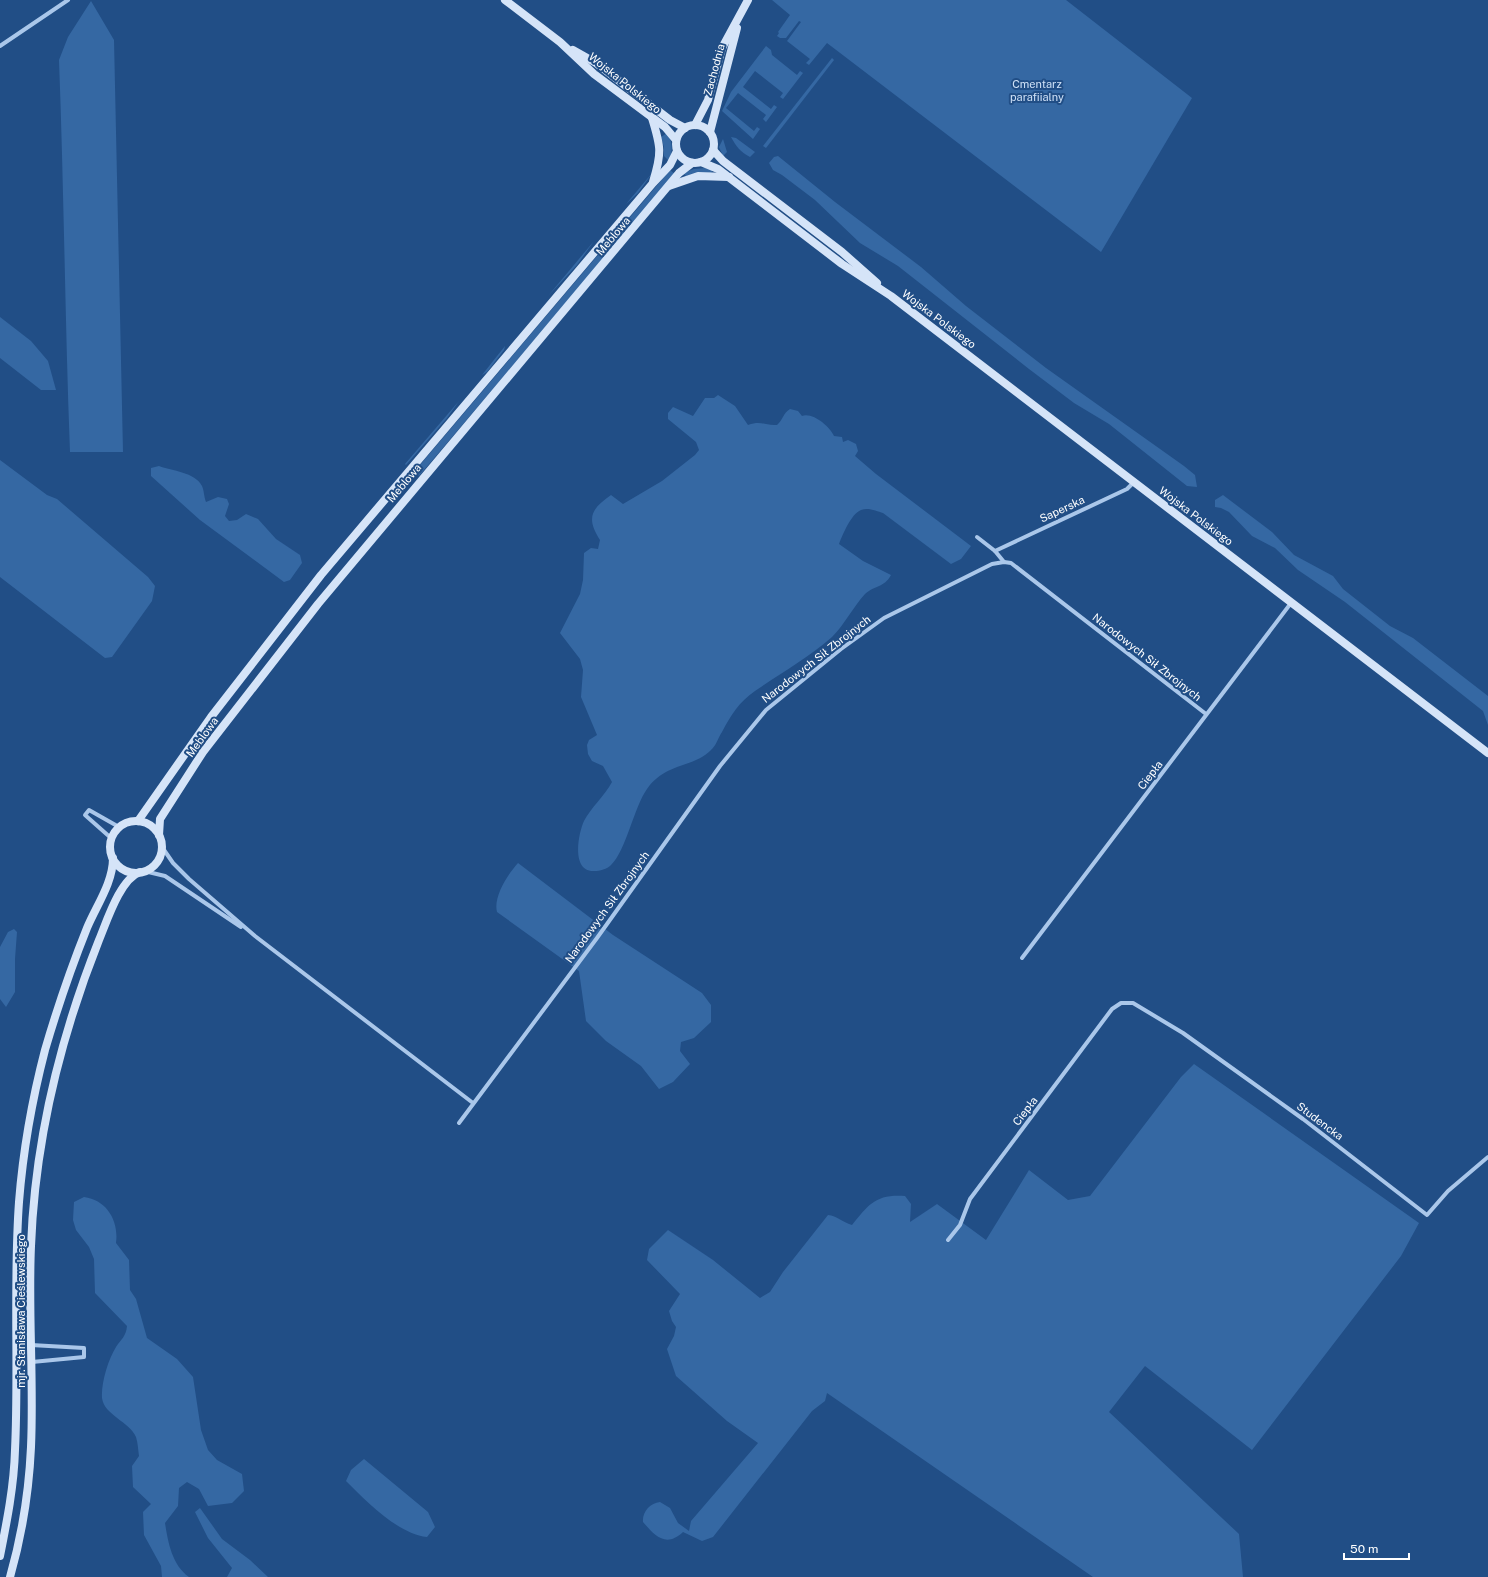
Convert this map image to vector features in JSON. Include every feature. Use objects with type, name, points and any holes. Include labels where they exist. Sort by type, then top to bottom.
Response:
[{"type":"main road","name":"Wojska Polskiego","points":[[505,0],[560,42],[594,74],[652,118],[676,140]]},
{"type":"main road","name":"Zachodnia","points":[[695,125],[708,100],[722,48],[748,0]]},
{"type":"main road","name":"Zachodnia","points":[[710,132],[741,14]]},
{"type":"main road","name":"Wojska Polskiego","points":[[560,42],[596,63],[670,120],[685,128]]},
{"type":"main road","points":[[652,118],[661,152],[653,183]]},
{"type":"main road","points":[[695,125],[710,132],[713,140],[713,150],[709,158],[701,162],[692,163],[684,160],[677,151],[676,140],[680,132],[685,128],[695,125]]},
{"type":"main road","name":"Wojska Polskiego","points":[[713,150],[724,161],[842,252],[891,296]]},
{"type":"main road","name":"Meblowa","points":[[138,820],[211,717],[326,568],[653,183],[670,166],[677,151]]},
{"type":"main road","name":"Wojska Polskiego","points":[[701,162],[714,166],[842,264],[891,296],[1488,753]]},
{"type":"main road","name":"Meblowa","points":[[159,835],[160,819],[203,752],[322,599],[678,173],[692,163]]},
{"type":"main road","points":[[668,186],[698,176],[729,177]]},
{"type":"main road","points":[[138,820],[153,826],[159,835],[162,847],[161,853],[155,864],[142,872],[124,870],[113,858],[110,845],[111,838],[119,827],[128,822],[138,820]]},
{"type":"main road","name":"mjr. Stanisława Cieślewskiego","points":[[0,1556],[8,1516],[15,1452],[16,1280],[22,1167],[33,1104],[60,1000],[90,921],[112,871],[113,858]]},
{"type":"main road","name":"mjr. Stanisława Cieślewskiego","points":[[10,1577],[25,1504],[29,1469],[32,1362],[30,1274],[33,1216],[39,1162],[49,1099],[73,1010],[102,933],[124,886],[130,878],[142,872]]},
{"type":"main road","points":[[16,1353],[31,1345]]},
{"type":"main road","points":[[16,1353],[32,1362]]},
{"type":"street","points":[[0,46],[68,0]]},
{"type":"street","name":"Saperska","points":[[995,551],[1127,489],[1134,482]]},
{"type":"street","points":[[977,537],[995,551],[1004,562]]},
{"type":"street","name":"Narodowych Sił Zbrojnych","points":[[459,1123],[597,938],[733,748],[766,710],[841,649],[884,618],[901,608],[992,564],[1004,562],[1011,563],[1206,714]]},
{"type":"street","name":"Ciepła","points":[[1022,958],[1206,714],[1292,603]]},
{"type":"street","points":[[111,838],[85,815],[89,810],[119,827]]},
{"type":"street","points":[[162,847],[173,862],[189,879],[255,936],[473,1103]]},
{"type":"street","points":[[142,872],[165,876],[255,936]]},
{"type":"street","name":"Ciepła","points":[[948,1240],[960,1225],[970,1198],[1112,1009],[1117,1005],[1126,1002]]},
{"type":"street","name":"Studencka","points":[[1126,1002],[1140,1006],[1183,1033],[1303,1119],[1427,1215],[1448,1191],[1488,1157]]},
{"type":"street","points":[[31,1345],[84,1348],[84,1357],[32,1362]]},
{"type":"green space","name":"Cmentarz parafiialny","points":[[772,0],[1066,0],[1192,98],[1101,252],[827,43],[809,65],[806,63],[810,59],[787,41],[801,22],[799,21],[786,38],[780,38],[777,36],[779,33],[778,32],[790,15]]},
{"type":"green space","points":[[91,1],[114,40],[123,452],[70,452],[59,60],[68,37]]},
{"type":"green space","points":[[766,46],[771,50],[772,55],[797,75],[800,71],[803,73],[783,99],[780,97],[783,93],[755,71],[743,87],[771,109],[774,105],[777,107],[766,122],[763,119],[766,115],[738,93],[726,108],[754,131],[757,127],[760,129],[753,139],[722,111],[731,92]]},
{"type":"green space","points":[[832,58],[834,60],[766,148],[763,146]]},
{"type":"green space","points":[[667,133],[672,147],[669,161],[664,156],[664,147],[661,137]]},
{"type":"green space","points":[[731,137],[736,138],[755,152],[750,157],[739,148]]},
{"type":"green space","points":[[723,139],[727,152],[723,156],[719,147]]},
{"type":"green space","points":[[778,156],[835,202],[921,267],[966,306],[1046,368],[1184,466],[1195,475],[1197,487],[1187,486],[1109,424],[1074,403],[1029,369],[898,266],[860,243],[815,200],[773,170],[769,163],[774,157]]},
{"type":"green space","points":[[705,168],[713,170],[711,173],[697,172],[686,176],[683,173],[694,169]]},
{"type":"green space","points":[[670,170],[675,174],[419,476],[414,472]]},
{"type":"green space","points":[[653,172],[638,193],[626,204]]},
{"type":"green space","points":[[594,241],[577,265],[548,296]]},
{"type":"green space","points":[[0,317],[31,341],[48,361],[56,390],[41,390],[0,358]]},
{"type":"green space","points":[[505,346],[504,350],[487,372],[482,375]]},
{"type":"green space","points":[[718,395],[735,406],[748,425],[760,423],[777,425],[786,412],[790,409],[798,411],[802,416],[806,415],[816,418],[832,432],[834,436],[842,437],[843,442],[848,440],[856,444],[858,451],[855,456],[876,474],[971,546],[961,559],[951,564],[883,513],[867,509],[857,512],[848,525],[839,544],[863,561],[891,575],[888,579],[865,594],[832,637],[814,652],[755,691],[744,700],[732,714],[716,744],[711,750],[704,756],[671,770],[655,780],[642,797],[626,840],[611,865],[599,871],[587,870],[579,859],[578,843],[580,834],[587,816],[612,782],[603,766],[592,761],[588,754],[587,745],[589,740],[597,735],[581,697],[583,670],[580,659],[560,633],[580,594],[583,580],[584,553],[591,548],[598,549],[600,540],[593,526],[592,520],[595,510],[611,495],[623,504],[662,481],[695,455],[699,450],[696,442],[668,419],[668,413],[673,407],[693,416],[705,398],[714,398]]},
{"type":"green space","points":[[459,401],[447,418],[406,465],[405,464]]},
{"type":"green space","points":[[0,460],[47,495],[57,499],[148,577],[155,586],[152,601],[112,657],[105,658],[0,577]]},
{"type":"green space","points":[[159,466],[189,475],[199,481],[203,489],[206,502],[218,497],[227,499],[229,504],[225,516],[229,521],[237,520],[246,514],[258,519],[276,539],[300,555],[302,563],[290,580],[284,582],[200,520],[151,476],[151,468]]},
{"type":"green space","points":[[1223,495],[1272,532],[1294,555],[1333,576],[1343,589],[1390,626],[1413,638],[1488,696],[1488,725],[1483,711],[1345,602],[1298,570],[1275,548],[1252,536],[1229,512],[1215,507],[1215,500]]},
{"type":"green space","points":[[518,863],[613,935],[702,993],[711,1005],[711,1022],[694,1038],[681,1042],[680,1051],[690,1064],[673,1082],[659,1089],[641,1066],[606,1041],[586,1021],[579,971],[497,912],[497,900],[502,886]]},
{"type":"green space","points":[[14,929],[17,932],[15,992],[6,1007],[0,999],[0,947],[8,932]]},
{"type":"green space","points":[[1194,1064],[1419,1223],[1401,1256],[1252,1450],[1145,1366],[1109,1412],[1239,1534],[1243,1577],[1093,1577],[827,1393],[825,1401],[812,1411],[713,1537],[702,1541],[683,1532],[677,1537],[666,1540],[656,1536],[643,1522],[647,1509],[653,1504],[660,1502],[670,1508],[678,1523],[689,1531],[691,1521],[758,1443],[727,1421],[676,1376],[667,1349],[674,1336],[676,1327],[672,1321],[669,1311],[680,1294],[647,1260],[649,1249],[668,1230],[713,1260],[760,1298],[770,1292],[783,1272],[828,1215],[852,1225],[863,1211],[874,1202],[887,1197],[905,1196],[911,1204],[910,1222],[937,1204],[986,1240],[1029,1170],[1068,1200],[1090,1196],[1181,1077]]},
{"type":"green space","points":[[84,1197],[99,1202],[110,1213],[116,1227],[116,1243],[129,1260],[130,1290],[136,1299],[147,1338],[177,1359],[193,1377],[201,1430],[208,1450],[217,1460],[242,1474],[244,1491],[232,1503],[208,1506],[199,1489],[187,1482],[179,1488],[178,1506],[165,1523],[169,1545],[175,1560],[178,1566],[189,1577],[162,1577],[161,1566],[144,1535],[143,1512],[151,1504],[133,1487],[132,1466],[139,1456],[136,1437],[128,1427],[107,1409],[102,1398],[104,1379],[108,1365],[113,1352],[124,1335],[127,1326],[95,1293],[94,1259],[89,1247],[76,1230],[73,1220],[74,1202]]},
{"type":"green space","points":[[364,1459],[428,1512],[435,1527],[427,1537],[416,1535],[394,1523],[373,1507],[346,1481],[351,1470]]},
{"type":"green space","points":[[200,1508],[222,1539],[250,1560],[268,1577],[227,1577],[232,1568],[208,1538],[195,1512]]}]
